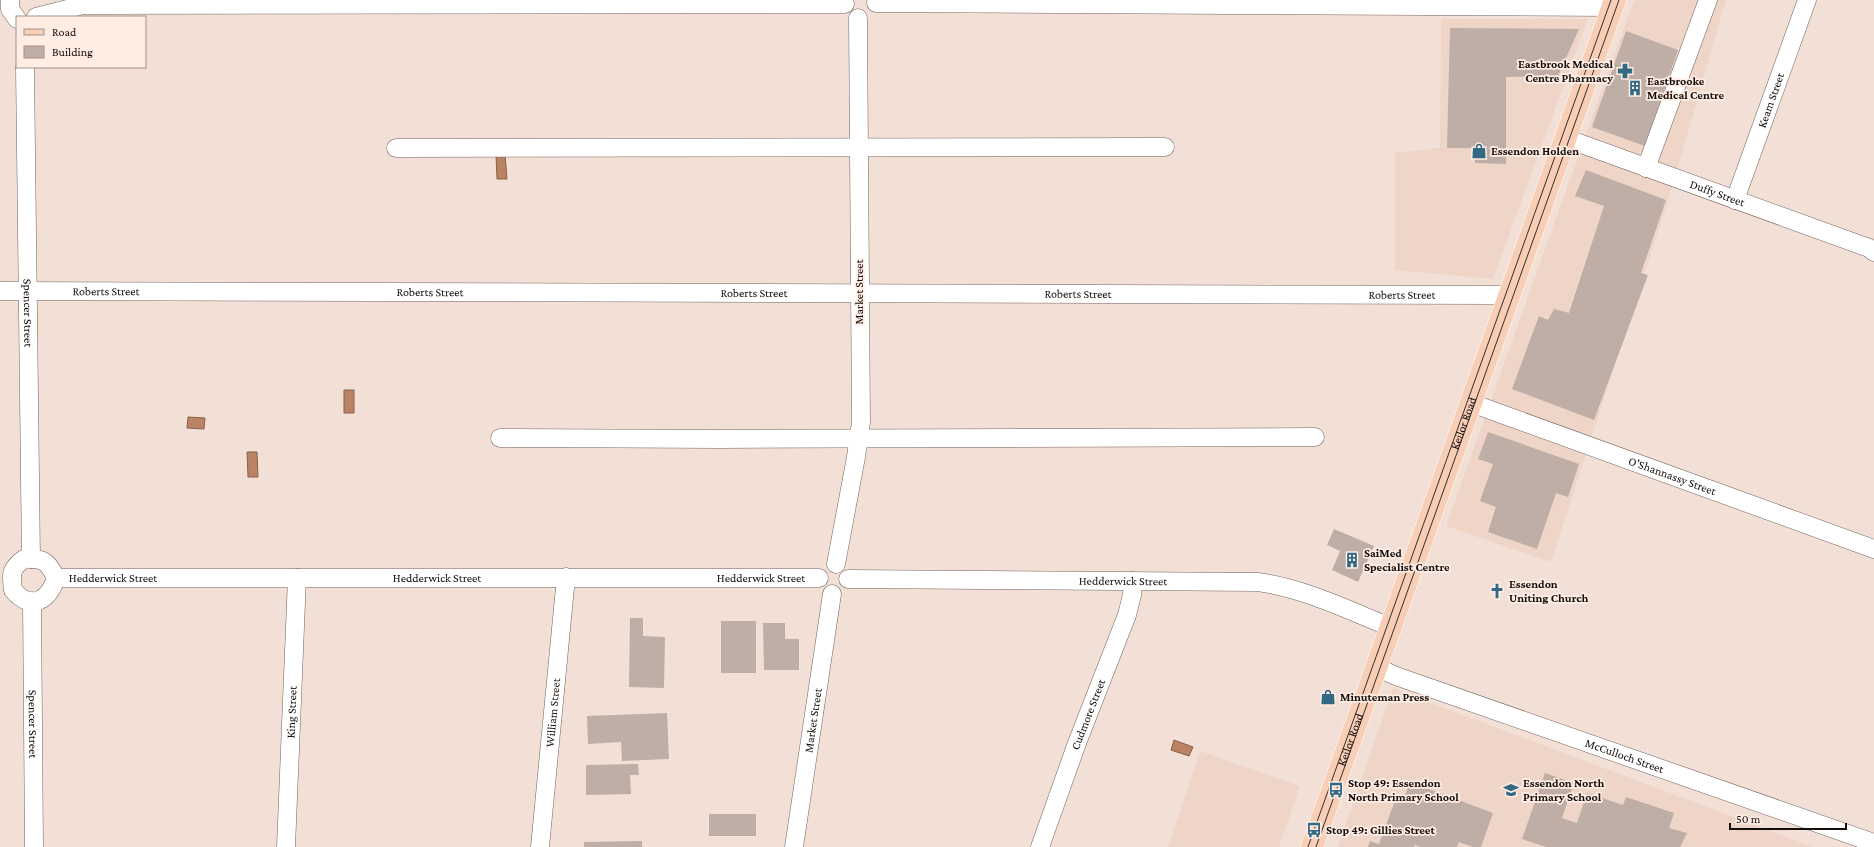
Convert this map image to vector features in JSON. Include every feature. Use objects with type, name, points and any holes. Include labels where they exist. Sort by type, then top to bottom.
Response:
[{"type":"main road","name":"Keilor Road","points":[[1312,847],[1614,3]]},
{"type":"street","points":[[10,0],[11,16]]},
{"type":"street","points":[[37,16],[41,9],[41,0]]},
{"type":"street","points":[[58,0],[83,5],[470,2],[846,2],[850,14],[858,18],[869,15],[874,9],[875,2],[1614,3]]},
{"type":"street","points":[[1646,168],[1708,0]]},
{"type":"street","name":"Keam Street","points":[[1735,200],[1807,0]]},
{"type":"street","points":[[40,16],[83,5]]},
{"type":"street","name":"Market Street","points":[[836,564],[859,438],[860,422],[858,18]]},
{"type":"street","name":"Spencer Street","points":[[25,68],[31,559]]},
{"type":"street","name":"Duffy Street","points":[[1565,138],[1872,250]]},
{"type":"street","points":[[396,148],[1165,147]]},
{"type":"street","name":"Roberts Street","points":[[0,291],[1500,295],[1508,298]]},
{"type":"street","name":"O'Shannassy Street","points":[[1471,403],[1874,549]]},
{"type":"street","points":[[500,438],[1315,437]]},
{"type":"street","points":[[24,559],[41,559],[48,564],[56,578],[48,594],[43,599],[32,601],[24,600],[18,596],[6,576],[24,559]]},
{"type":"street","points":[[836,564],[844,568],[848,579],[848,584],[841,592],[832,594],[821,587],[819,578],[824,567],[836,564]]},
{"type":"street","name":"William Street","points":[[540,847],[566,577]]},
{"type":"street","name":"Hedderwick Street","points":[[56,578],[819,578]]},
{"type":"street","name":"King Street","points":[[286,847],[297,578]]},
{"type":"street","name":"Hedderwick Street","points":[[848,579],[1258,582],[1271,584],[1316,598],[1390,627]]},
{"type":"street","name":"Cudmore Street","points":[[1040,847],[1077,743],[1127,615],[1132,595],[1133,581]]},
{"type":"street","name":"Market Street","points":[[794,847],[832,594]]},
{"type":"street","name":"Spencer Street","points":[[32,601],[34,847]]},
{"type":"street","name":"McCulloch Street","points":[[1376,667],[1403,679],[1874,843]]},
{"type":"shaded area","points":[[1634,0],[1726,0],[1668,201],[1551,562],[1446,526]]},
{"type":"shaded area","name":"Essendon Holden","points":[[1441,19],[1588,19],[1493,279],[1395,270],[1395,153],[1440,148]]},
{"type":"shaded area","points":[[496,154],[505,154],[507,179],[497,179]]},
{"type":"shaded area","points":[[344,390],[354,390],[354,413],[344,413]]},
{"type":"shaded area","points":[[188,417],[205,418],[204,429],[187,428]]},
{"type":"shaded area","points":[[247,452],[257,452],[258,477],[248,477]]},
{"type":"shaded area","name":"Essendon North Primary School","points":[[1393,688],[1418,698],[1813,847],[1338,847]]},
{"type":"shaded area","points":[[1174,740],[1193,747],[1189,756],[1171,750]]},
{"type":"shaded area","points":[[1200,751],[1300,786],[1279,847],[1168,847]]},
{"type":"building","points":[[1450,28],[1579,29],[1558,76],[1506,77],[1506,164],[1475,163],[1475,148],[1447,148]]},
{"type":"building","name":"Eastbrooke Medical Centre","points":[[1626,31],[1678,50],[1645,146],[1592,127]]},
{"type":"building","points":[[1586,170],[1666,200],[1641,273],[1648,275],[1594,420],[1512,389],[1539,316],[1548,320],[1554,309],[1569,313],[1604,206],[1575,196]]},
{"type":"building","points":[[1488,432],[1579,464],[1568,497],[1556,493],[1537,549],[1488,532],[1496,507],[1480,501],[1493,464],[1478,459]]},
{"type":"building","name":"SaiMed Specialist Centre","points":[[1334,529],[1374,546],[1358,582],[1332,570],[1340,551],[1327,545]]},
{"type":"building","points":[[630,618],[643,618],[643,636],[665,637],[664,688],[629,687]]},
{"type":"building","points":[[721,621],[756,621],[756,673],[721,673]]},
{"type":"building","points":[[763,623],[785,623],[785,639],[799,639],[799,670],[764,670]]},
{"type":"building","points":[[667,713],[669,759],[622,761],[621,742],[588,744],[587,716]]},
{"type":"building","points":[[638,764],[639,775],[630,775],[631,794],[586,795],[586,765]]},
{"type":"building","points":[[1545,773],[1574,783],[1562,818],[1577,823],[1587,793],[1623,805],[1626,797],[1674,813],[1669,828],[1687,833],[1680,847],[1546,847],[1522,839]]},
{"type":"building","points":[[1410,782],[1493,813],[1481,847],[1473,847],[1459,842],[1457,847],[1421,847],[1414,845],[1414,847],[1368,847],[1370,841],[1379,844],[1396,798],[1403,801]]},
{"type":"building","points":[[709,814],[756,814],[756,836],[709,836]]},
{"type":"building","points":[[642,841],[642,847],[584,847],[584,842]]},
{"type":"tram line","points":[[1308,847],[1611,0]]},
{"type":"tram line","points":[[1316,847],[1619,0]]},
{"type":"place","name":"Eastbrook Medical Centre Pharmacy","points":[[1625,71]]},
{"type":"place","name":"Eastbrooke Medical Centre","points":[[1635,88]]},
{"type":"place","name":"Essendon Holden","points":[[1479,151]]},
{"type":"place","name":"SaiMed Specialist Centre","points":[[1352,560]]},
{"type":"place","name":"Essendon Uniting Church","points":[[1497,591]]},
{"type":"place","name":"Minuteman Press","points":[[1328,697]]},
{"type":"place","name":"Stop 49: Essendon North Primary School","points":[[1336,790]]},
{"type":"place","name":"Essendon North Primary School","points":[[1511,790]]},
{"type":"place","name":"Stop 49: Gillies Street","points":[[1314,830]]}]
